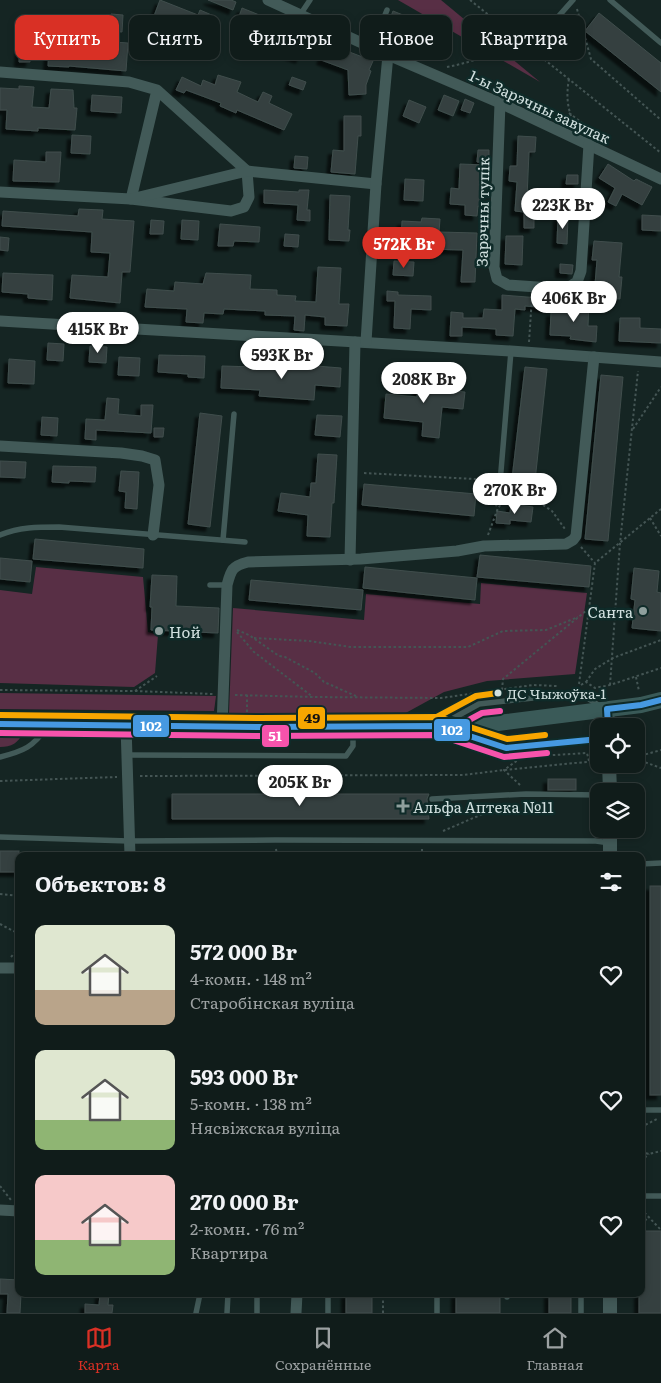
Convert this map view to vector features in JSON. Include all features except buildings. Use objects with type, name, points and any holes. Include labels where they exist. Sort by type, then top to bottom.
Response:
[{"type":"main road","points":[[0,724],[222,727],[440,726],[498,722],[641,705],[661,700]]},
{"type":"street","name":"1-ы Зарэчны завулак","points":[[268,0],[360,42]]},
{"type":"street","points":[[350,560],[352,472],[361,342],[388,60]]},
{"type":"street","name":"1-ы Зарэчны завулак","points":[[400,60],[500,103],[661,178]]},
{"type":"street","points":[[0,72],[129,82],[157,90],[247,171],[249,197],[244,207],[231,212],[131,199],[0,192]]},
{"type":"street","points":[[131,199],[157,90]]},
{"type":"street","name":"Зарэчны тупік","points":[[500,103],[494,266],[497,279],[508,285],[566,289],[577,282],[581,270],[589,144]]},
{"type":"street","points":[[131,199],[247,171],[376,184]]},
{"type":"street","points":[[0,321],[528,352],[639,362],[661,362]]},
{"type":"street","points":[[222,727],[227,586],[231,572],[236,566],[248,562],[350,560],[452,552],[484,546],[566,544],[574,540],[576,536],[594,357]]},
{"type":"street","points":[[0,446],[121,453],[155,460],[159,485],[153,535]]},
{"type":"street","points":[[607,709],[608,718]]},
{"type":"street","points":[[126,725],[130,852]]},
{"type":"street","points":[[0,968],[15,968]]},
{"type":"street","points":[[0,1210],[15,1211]]},
{"type":"street","points":[[296,1313],[297,1297]]},
{"type":"street","points":[[610,1297],[610,1313]]},
{"type":"lane","points":[[300,14],[310,0]]},
{"type":"lane","points":[[560,15],[573,0]]},
{"type":"lane","points":[[610,0],[661,43]]},
{"type":"lane","points":[[385,15],[387,10]]},
{"type":"lane","points":[[500,483],[511,351]]},
{"type":"lane","points":[[223,540],[234,414]]},
{"type":"lane","points":[[0,536],[14,529],[59,527],[245,542]]},
{"type":"lane","points":[[210,585],[227,586]]},
{"type":"lane","points":[[0,757],[26,748],[37,741],[49,724]]},
{"type":"lane","points":[[440,726],[506,748],[590,740]]},
{"type":"lane","points":[[127,756],[346,756],[353,746],[354,727]]},
{"type":"lane","points":[[432,799],[530,794],[590,795]]},
{"type":"lane","points":[[0,837],[129,841],[596,841],[610,850]]},
{"type":"lane","points":[[645,864],[661,864]]},
{"type":"lane","points":[[645,1110],[661,1110]]},
{"type":"lane","points":[[645,1196],[661,1196]]},
{"type":"lane","points":[[196,1313],[199,1297]]},
{"type":"lane","points":[[227,1313],[228,1297]]},
{"type":"lane","points":[[257,1297],[257,1313]]},
{"type":"lane","points":[[328,1297],[328,1313]]},
{"type":"lane","points":[[437,1297],[437,1313]]},
{"type":"lane","points":[[581,1297],[581,1313]]},
{"type":"path","points":[[470,0],[489,15]]},
{"type":"path","points":[[577,8],[591,59],[661,120]]},
{"type":"path","points":[[426,71],[474,60]]},
{"type":"path","points":[[545,60],[661,153]]},
{"type":"path","points":[[569,79],[567,92],[569,113]]},
{"type":"path","points":[[528,352],[533,287]]},
{"type":"path","points":[[610,685],[620,542],[639,362]]},
{"type":"path","points":[[632,430],[661,387]]},
{"type":"path","points":[[352,472],[493,480],[500,483]]},
{"type":"path","points":[[479,479],[498,508]]},
{"type":"path","points":[[484,546],[498,508],[506,498],[507,486],[528,495],[552,511],[574,540],[595,563]]},
{"type":"path","points":[[661,510],[595,563],[578,686],[586,682],[595,669],[613,658],[661,640]]},
{"type":"path","points":[[650,518],[661,536]]},
{"type":"path","points":[[502,690],[503,679],[588,609]]},
{"type":"path","points":[[254,638],[309,641],[350,647],[468,647],[504,631],[546,630],[578,617]]},
{"type":"path","points":[[313,697],[254,652],[234,628],[254,638],[279,656],[285,657],[315,674],[324,682],[358,697]]},
{"type":"path","points":[[586,682],[595,688],[661,668]]},
{"type":"path","points":[[135,691],[157,676]]},
{"type":"path","points":[[636,676],[639,696]]},
{"type":"path","points":[[0,690],[441,698],[533,685],[560,686]]},
{"type":"path","points":[[247,695],[247,717]]},
{"type":"path","points":[[645,755],[661,750]]},
{"type":"path","points":[[0,781],[128,776],[463,776],[589,761],[587,753],[522,757],[504,770]]},
{"type":"path","points":[[645,762],[661,768]]},
{"type":"path","points":[[421,840],[530,794],[504,770]]},
{"type":"path","points":[[0,894],[15,896]]},
{"type":"path","points":[[0,924],[15,932]]},
{"type":"path","points":[[645,1125],[661,1116]]},
{"type":"path","points":[[645,1158],[649,1154],[661,1151]]},
{"type":"path","points":[[645,1153],[649,1154]]},
{"type":"path","points":[[0,1186],[11,1201]]},
{"type":"path","points":[[645,1213],[661,1230]]},
{"type":"path","points":[[645,1220],[649,1217]]},
{"type":"path","points":[[382,1313],[383,1297]]},
{"type":"shaded area","points":[[398,0],[441,0],[462,17],[462,37],[452,31],[452,15],[424,15]]},
{"type":"shaded area","points":[[502,60],[513,60],[540,82]]},
{"type":"shaded area","points":[[36,567],[143,577],[148,632],[158,635],[155,673],[134,687],[0,683],[0,590],[32,594]]},
{"type":"shaded area","points":[[481,583],[587,593],[575,674],[487,681],[444,692],[402,715],[229,713],[233,608],[364,620],[366,594],[480,604]]},
{"type":"shaded area","points":[[0,693],[216,696],[214,711],[0,709]]},
{"type":"shaded area","points":[[0,732],[23,732],[14,744],[0,747]]},
{"type":"transit line","name":"49","points":[[435,718],[476,696],[498,693]]},
{"type":"transit line","name":"102","points":[[608,718],[607,709],[641,705],[661,700]]},
{"type":"transit line","name":"51","points":[[443,734],[482,713],[500,711]]},
{"type":"transit line","name":"49","points":[[0,715],[259,718],[439,717],[507,739],[545,735]]},
{"type":"transit line","name":"102","points":[[0,724],[259,727],[439,726],[506,748],[590,740]]},
{"type":"transit line","name":"51","points":[[0,733],[259,736],[438,735],[504,757],[547,753]]},
{"type":"place","name":"Санта","points":[[643,611]]},
{"type":"place","name":"Ной","points":[[159,631]]},
{"type":"place","name":"ДС Чыжоўка-1","points":[[498,693]]},
{"type":"place","name":"Альфа Аптека №11","points":[[403,806]]}]
